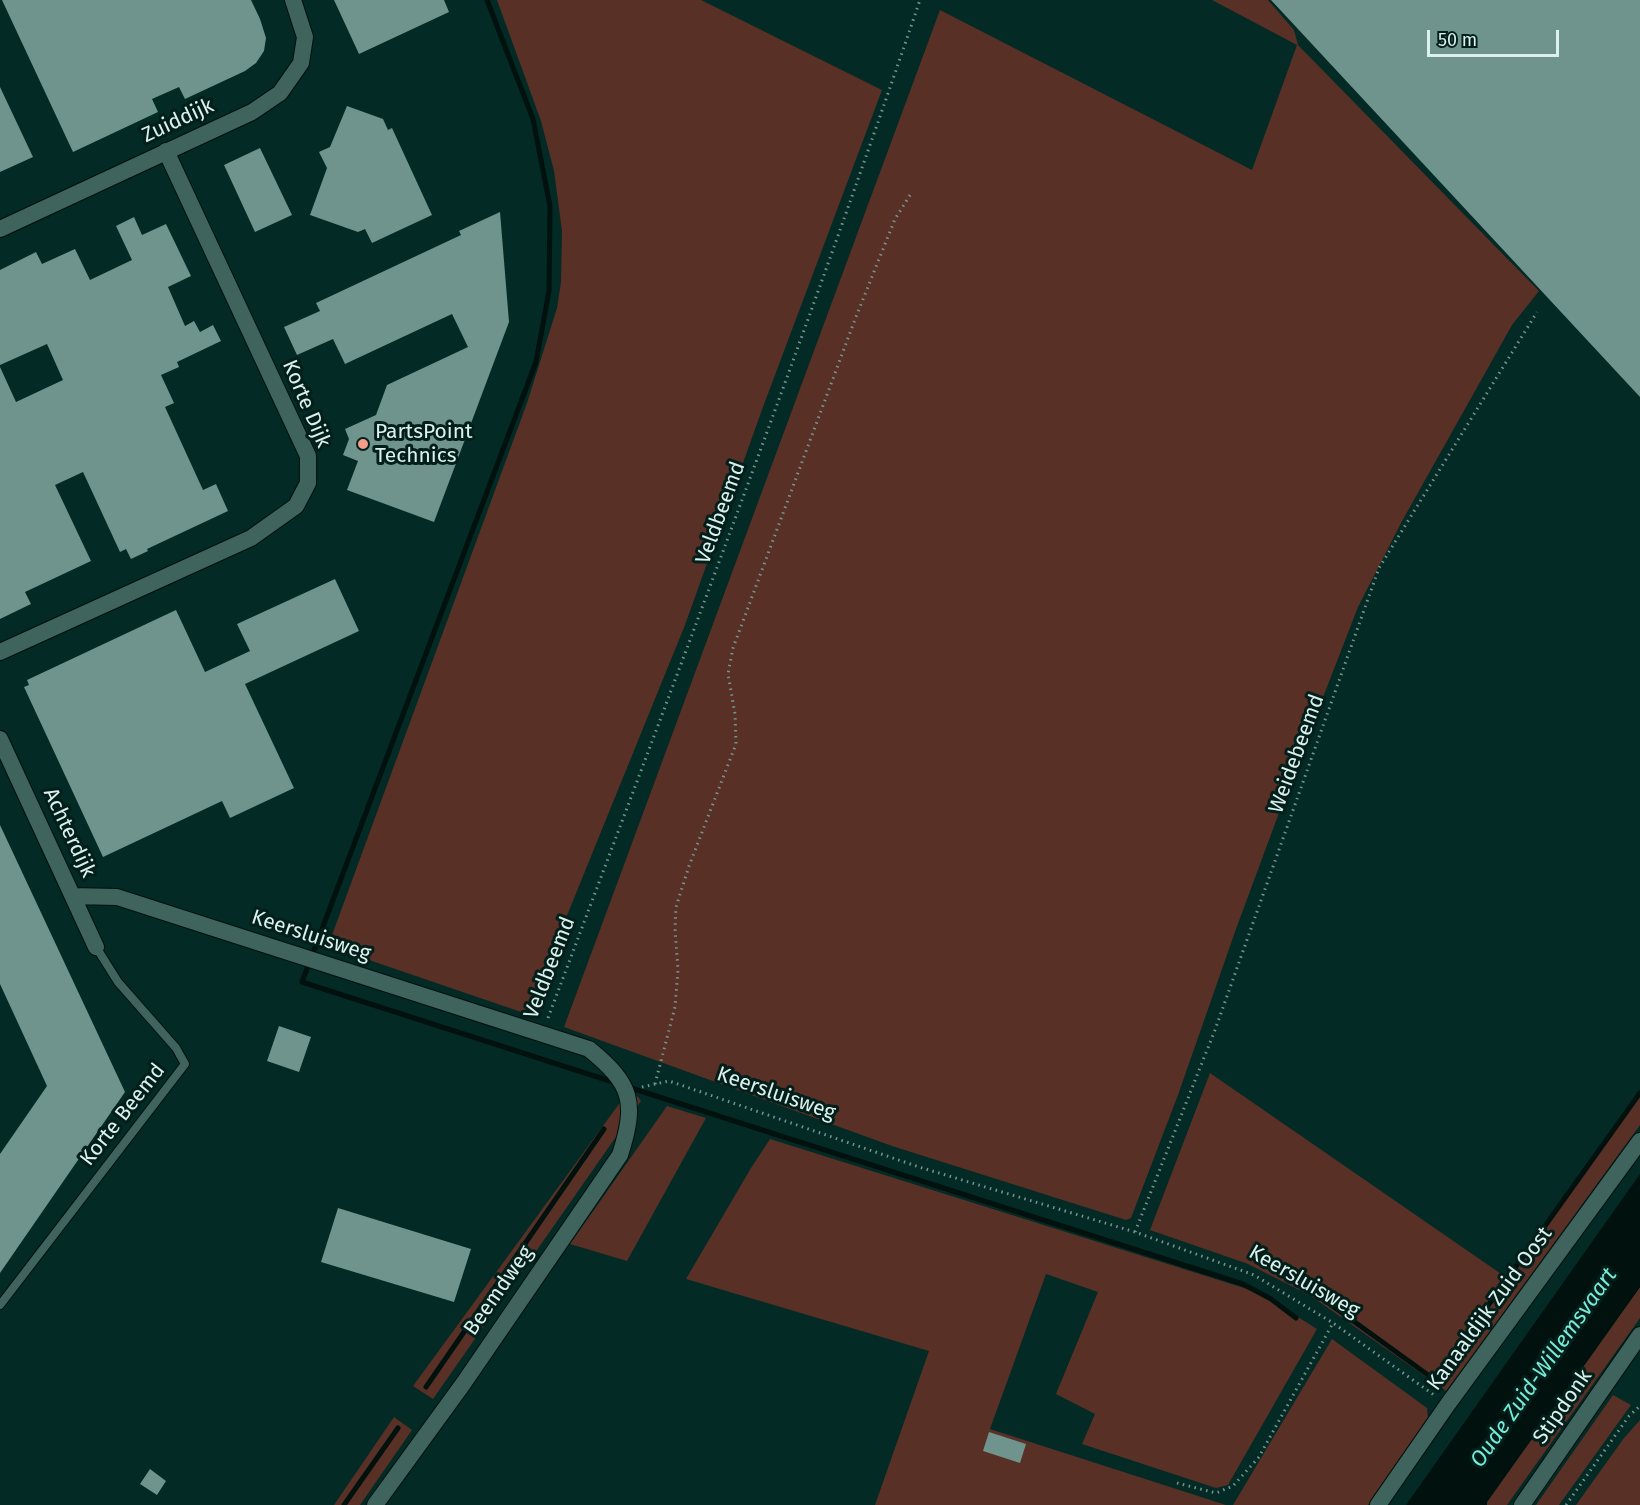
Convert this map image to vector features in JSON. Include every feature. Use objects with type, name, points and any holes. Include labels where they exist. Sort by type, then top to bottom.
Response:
[{"type":"street","name":"Zuiddijk","points":[[0,229],[252,112],[280,93],[301,63],[304,37],[293,0]]},
{"type":"street","name":"Korte Dijk","points":[[0,652],[251,538],[296,506],[308,483],[308,456],[166,151]]},
{"type":"street","name":"Achterdijk","points":[[0,739],[96,947]]},
{"type":"street","name":"Keersluisweg","points":[[74,896],[117,897],[589,1049],[611,1067],[626,1091]]},
{"type":"street","name":"Beemdweg","points":[[375,1505],[463,1384],[620,1155],[628,1131],[630,1109],[626,1091]]},
{"type":"street","name":"Kanaaldijk Zuid Oost","points":[[1378,1505],[1448,1404],[1640,1141]]},
{"type":"street","name":"Stipdonk","points":[[1522,1505],[1639,1340]]},
{"type":"lane","name":"Korte Beemd","points":[[0,1305],[185,1064],[176,1048],[118,982],[96,947]]},
{"type":"path","name":"Veldbeemd","points":[[542,1034],[698,620],[864,164],[920,0]]},
{"type":"path","points":[[655,1084],[675,1007],[678,970],[676,907],[689,866],[736,744],[735,714],[728,674],[733,648],[854,322],[895,219],[912,192]]},
{"type":"path","name":"Weidebeemd","points":[[1135,1232],[1215,1030],[1379,568],[1537,312]]},
{"type":"path","name":"Keersluisweg","points":[[626,1091],[669,1081],[919,1167],[1135,1232],[1254,1275],[1333,1323],[1448,1404]]},
{"type":"path","points":[[1177,1483],[1216,1493],[1233,1486],[1259,1457],[1333,1323]]},
{"type":"path","points":[[1566,1505],[1629,1416],[1640,1406]]},
{"type":"shaded area","points":[[497,0],[701,0],[882,90],[763,407],[685,625],[527,1014],[328,946],[527,403],[557,308],[561,282],[562,231],[554,171],[541,121]]},
{"type":"shaded area","points":[[1212,0],[1268,0],[1294,30],[1298,45],[1539,291],[1512,325],[1401,523],[1358,607],[1236,929],[1178,1095],[1131,1218],[1126,1220],[892,1146],[564,1027],[940,10],[1252,170],[1297,45]]},
{"type":"shaded area","points":[[1210,1073],[1507,1278],[1640,1094],[1640,1125],[1446,1391],[1311,1296],[1248,1264],[1150,1230]]},
{"type":"shaded area","points":[[627,1093],[638,1097],[641,1101],[433,1399],[413,1386]]},
{"type":"shaded area","points":[[667,1106],[706,1118],[627,1261],[570,1244]]},
{"type":"shaded area","points":[[770,1139],[1260,1293],[1317,1329],[1228,1485],[1216,1488],[1082,1444],[1095,1414],[1056,1394],[1098,1292],[1046,1274],[990,1429],[1226,1505],[875,1505],[929,1351],[686,1279]]},
{"type":"shaded area","points":[[1640,1287],[1640,1318],[1507,1505],[1487,1505],[1487,1502]]},
{"type":"shaded area","points":[[1332,1339],[1427,1408],[1428,1418],[1368,1505],[1233,1505]]},
{"type":"shaded area","points":[[1613,1395],[1631,1405],[1559,1505],[1536,1505]]},
{"type":"shaded area","points":[[394,1417],[412,1430],[360,1505],[334,1505]]},
{"type":"shaded area","points":[[1640,1420],[1640,1505],[1576,1505],[1624,1438]]},
{"type":"water","name":"Oude Zuid-Willemsvaart","points":[[1640,1174],[1640,1287],[1487,1505],[1406,1505]]},
{"type":"building","points":[[2,0],[251,0],[266,38],[264,51],[256,63],[245,71],[185,99],[179,87],[152,99],[158,112],[73,152]]},
{"type":"building","points":[[334,0],[444,0],[449,12],[359,54]]},
{"type":"building","points":[[1271,0],[1640,0],[1640,397]]},
{"type":"building","points":[[0,87],[33,157],[0,172]]},
{"type":"building","points":[[347,106],[383,119],[388,130],[392,128],[432,215],[372,243],[365,229],[358,232],[310,215],[327,168],[319,152],[330,147]]},
{"type":"building","points":[[260,148],[292,215],[255,232],[224,165]]},
{"type":"building","points":[[500,212],[509,322],[434,522],[347,490],[358,461],[343,455],[349,439],[345,429],[376,415],[387,385],[468,347],[452,314],[345,364],[333,339],[297,355],[284,327],[320,311],[316,303],[461,235],[459,231]]},
{"type":"building","points":[[134,217],[142,235],[166,224],[191,276],[168,287],[185,326],[194,321],[200,332],[213,325],[221,341],[177,362],[179,367],[161,375],[174,403],[165,407],[203,490],[216,484],[228,511],[147,549],[148,551],[131,559],[126,549],[120,552],[83,472],[55,485],[91,561],[25,592],[31,604],[0,619],[0,367],[16,402],[63,380],[47,344],[0,365],[0,270],[36,252],[42,264],[75,249],[90,280],[132,260],[116,226]]},
{"type":"building","points":[[335,579],[359,631],[245,684],[294,788],[230,818],[222,801],[103,857],[24,687],[29,685],[27,680],[176,610],[205,672],[250,651],[237,624]]},
{"type":"building","points":[[0,825],[125,1092],[0,1273],[0,1154],[47,1086],[0,984]]},
{"type":"building","points":[[279,1026],[311,1037],[299,1072],[267,1061]]},
{"type":"building","points":[[338,1208],[471,1249],[454,1302],[321,1262]]},
{"type":"building","points":[[989,1432],[1026,1444],[1020,1463],[983,1451]]},
{"type":"building","points":[[150,1469],[166,1481],[157,1495],[140,1484]]},
{"type":"waterway","points":[[487,0],[533,119],[550,206],[549,291],[536,362],[302,982],[616,1083]]},
{"type":"waterway","points":[[628,1087],[1243,1284],[1271,1299],[1296,1318]]},
{"type":"waterway","points":[[1316,1294],[1428,1375],[1437,1377],[1640,1093]]},
{"type":"waterway","points":[[426,1387],[604,1129]]},
{"type":"waterway","points":[[344,1505],[398,1428]]},
{"type":"place","name":"PartsPoint Technics","points":[[363,444]]}]
